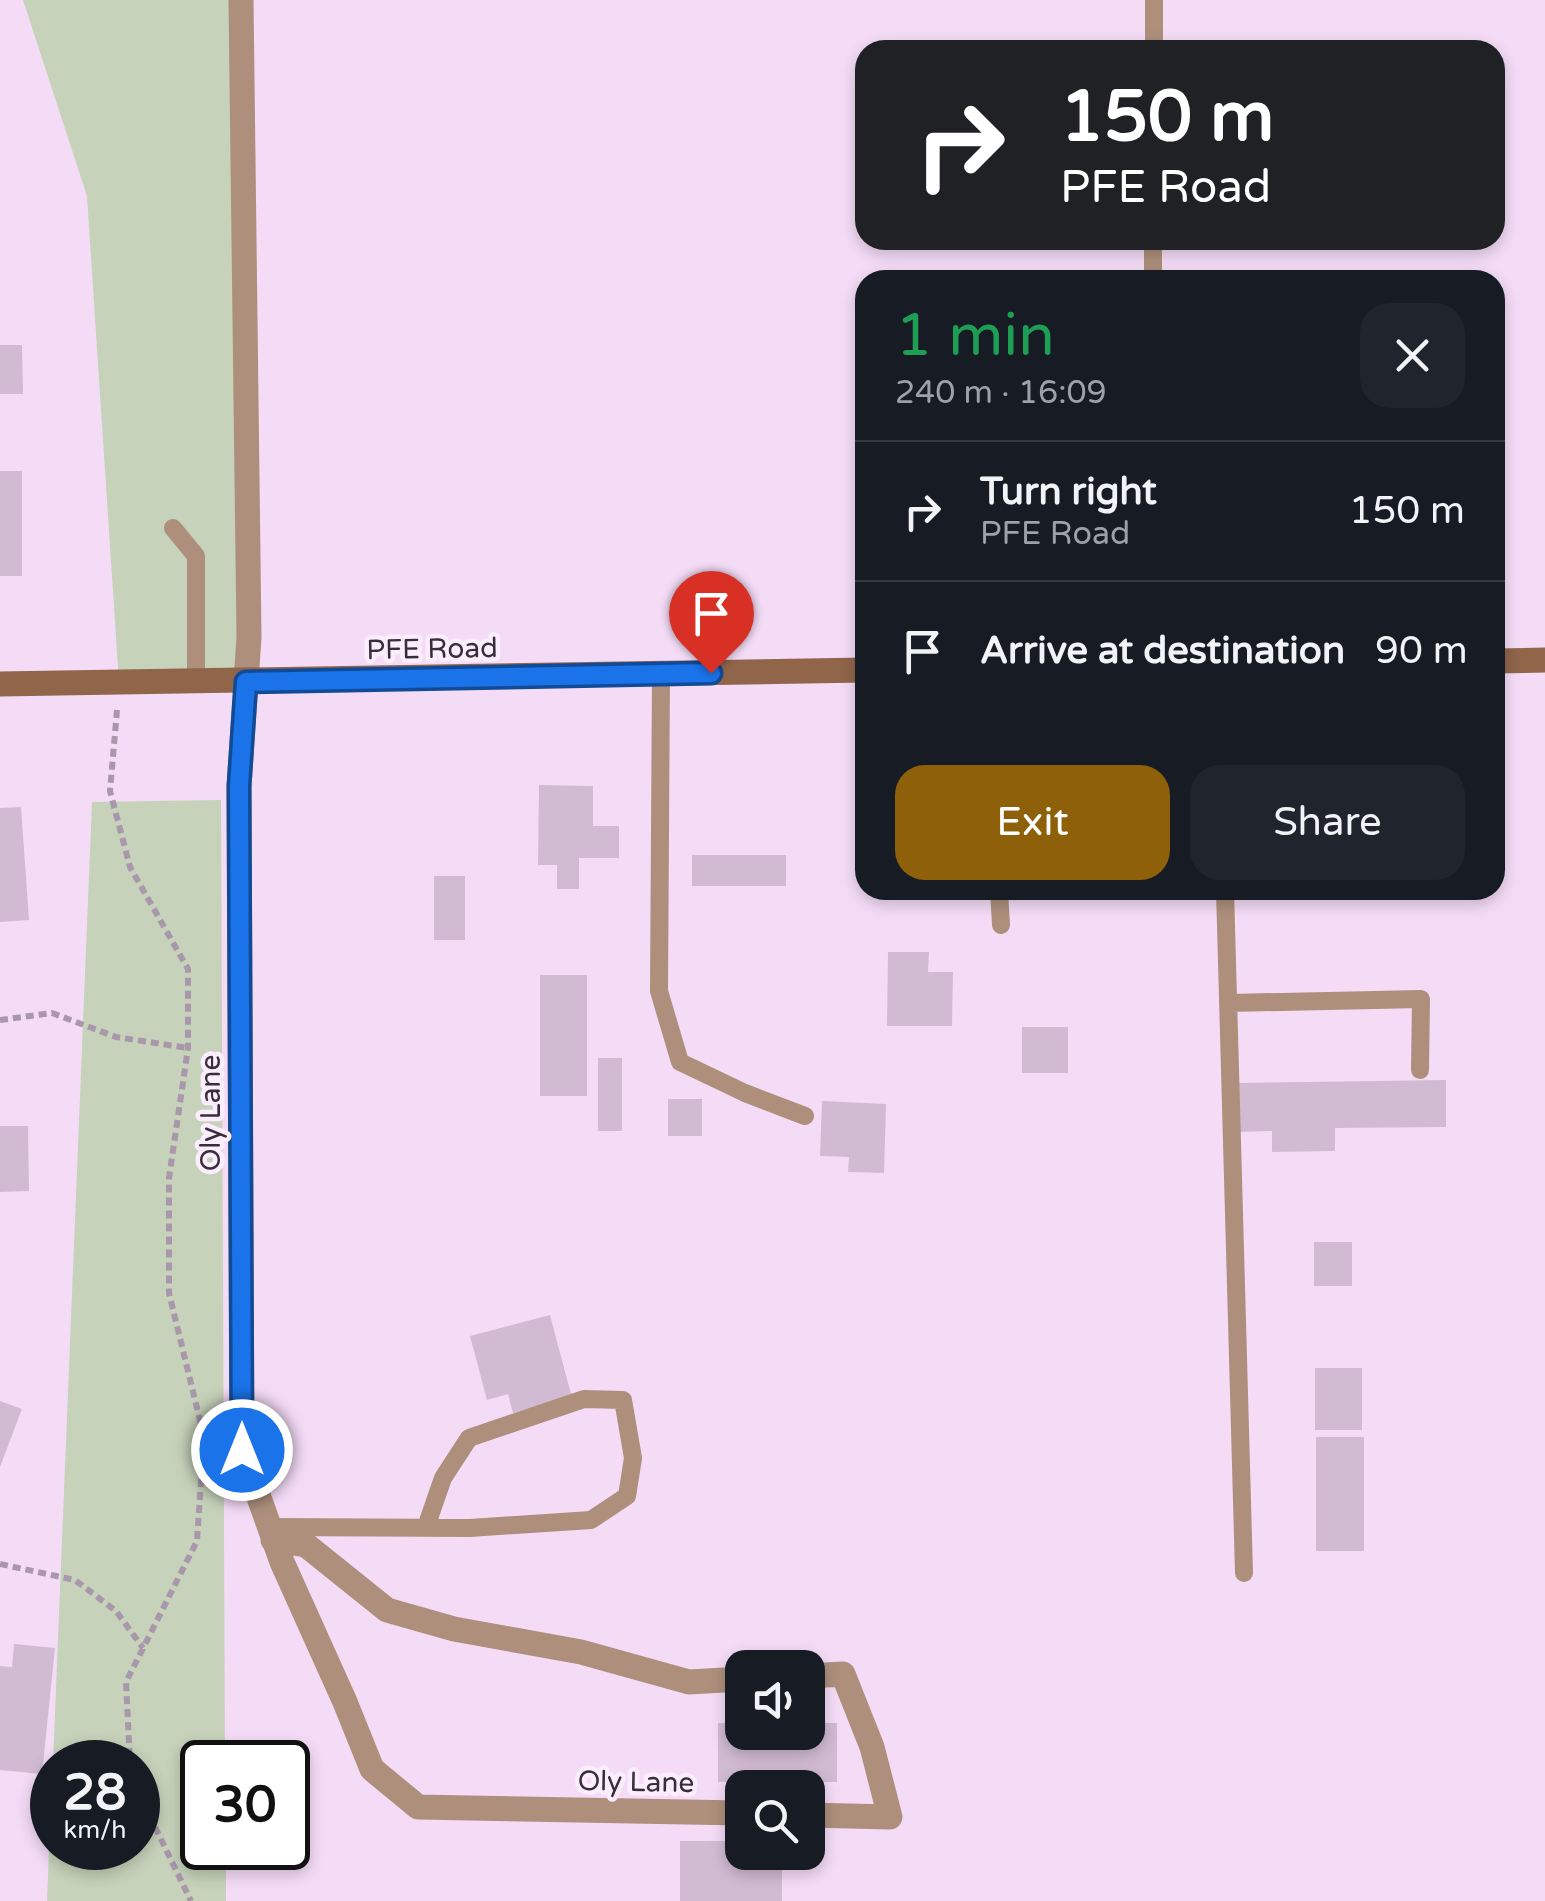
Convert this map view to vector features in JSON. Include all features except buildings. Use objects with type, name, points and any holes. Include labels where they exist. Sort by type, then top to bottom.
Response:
[{"type":"main road","points":[[1505,660],[1545,660]]},
{"type":"main road","name":"PFE Road","points":[[0,684],[855,670]]},
{"type":"street","name":"Oly Lane","points":[[241,0],[249,637],[239,786],[242,1450],[271,1533],[372,1770],[418,1806],[725,1814]]},
{"type":"street","points":[[271,1533],[306,1544],[387,1610],[454,1629],[581,1652],[689,1682],[725,1680]]},
{"type":"street","points":[[825,1675],[843,1674],[872,1747],[890,1816],[825,1815]]},
{"type":"lane","points":[[1154,0],[1154,40]]},
{"type":"lane","points":[[173,528],[196,556],[196,682]]},
{"type":"lane","points":[[661,674],[660,991],[680,1062],[745,1094],[805,1116]]},
{"type":"lane","points":[[1000,900],[1001,925]]},
{"type":"lane","points":[[1225,900],[1244,1573]]},
{"type":"lane","points":[[1229,1003],[1421,999],[1420,1070]]},
{"type":"lane","points":[[271,1533],[426,1528],[591,1520],[627,1496],[633,1458],[623,1400],[584,1399],[470,1438],[442,1478],[426,1528]]},
{"type":"path","points":[[119,683],[110,791],[130,867],[188,969],[188,1048],[169,1178],[169,1293],[204,1437],[197,1541],[126,1682],[129,1740]]},
{"type":"path","points":[[0,1020],[52,1013],[116,1037],[188,1048]]},
{"type":"path","points":[[0,1564],[75,1580],[116,1611],[143,1648]]},
{"type":"path","points":[[160,1837],[191,1901]]},
{"type":"green space","points":[[23,0],[240,0],[246,682],[119,683],[87,196]]},
{"type":"green space","points":[[221,800],[225,1740],[180,1740],[180,1870],[226,1870],[226,1901],[47,1901],[48,1870],[160,1870],[160,1740],[54,1740],[92,802]]},
{"type":"route","points":[[242,1450],[239,786],[246,682],[711,673]]}]
